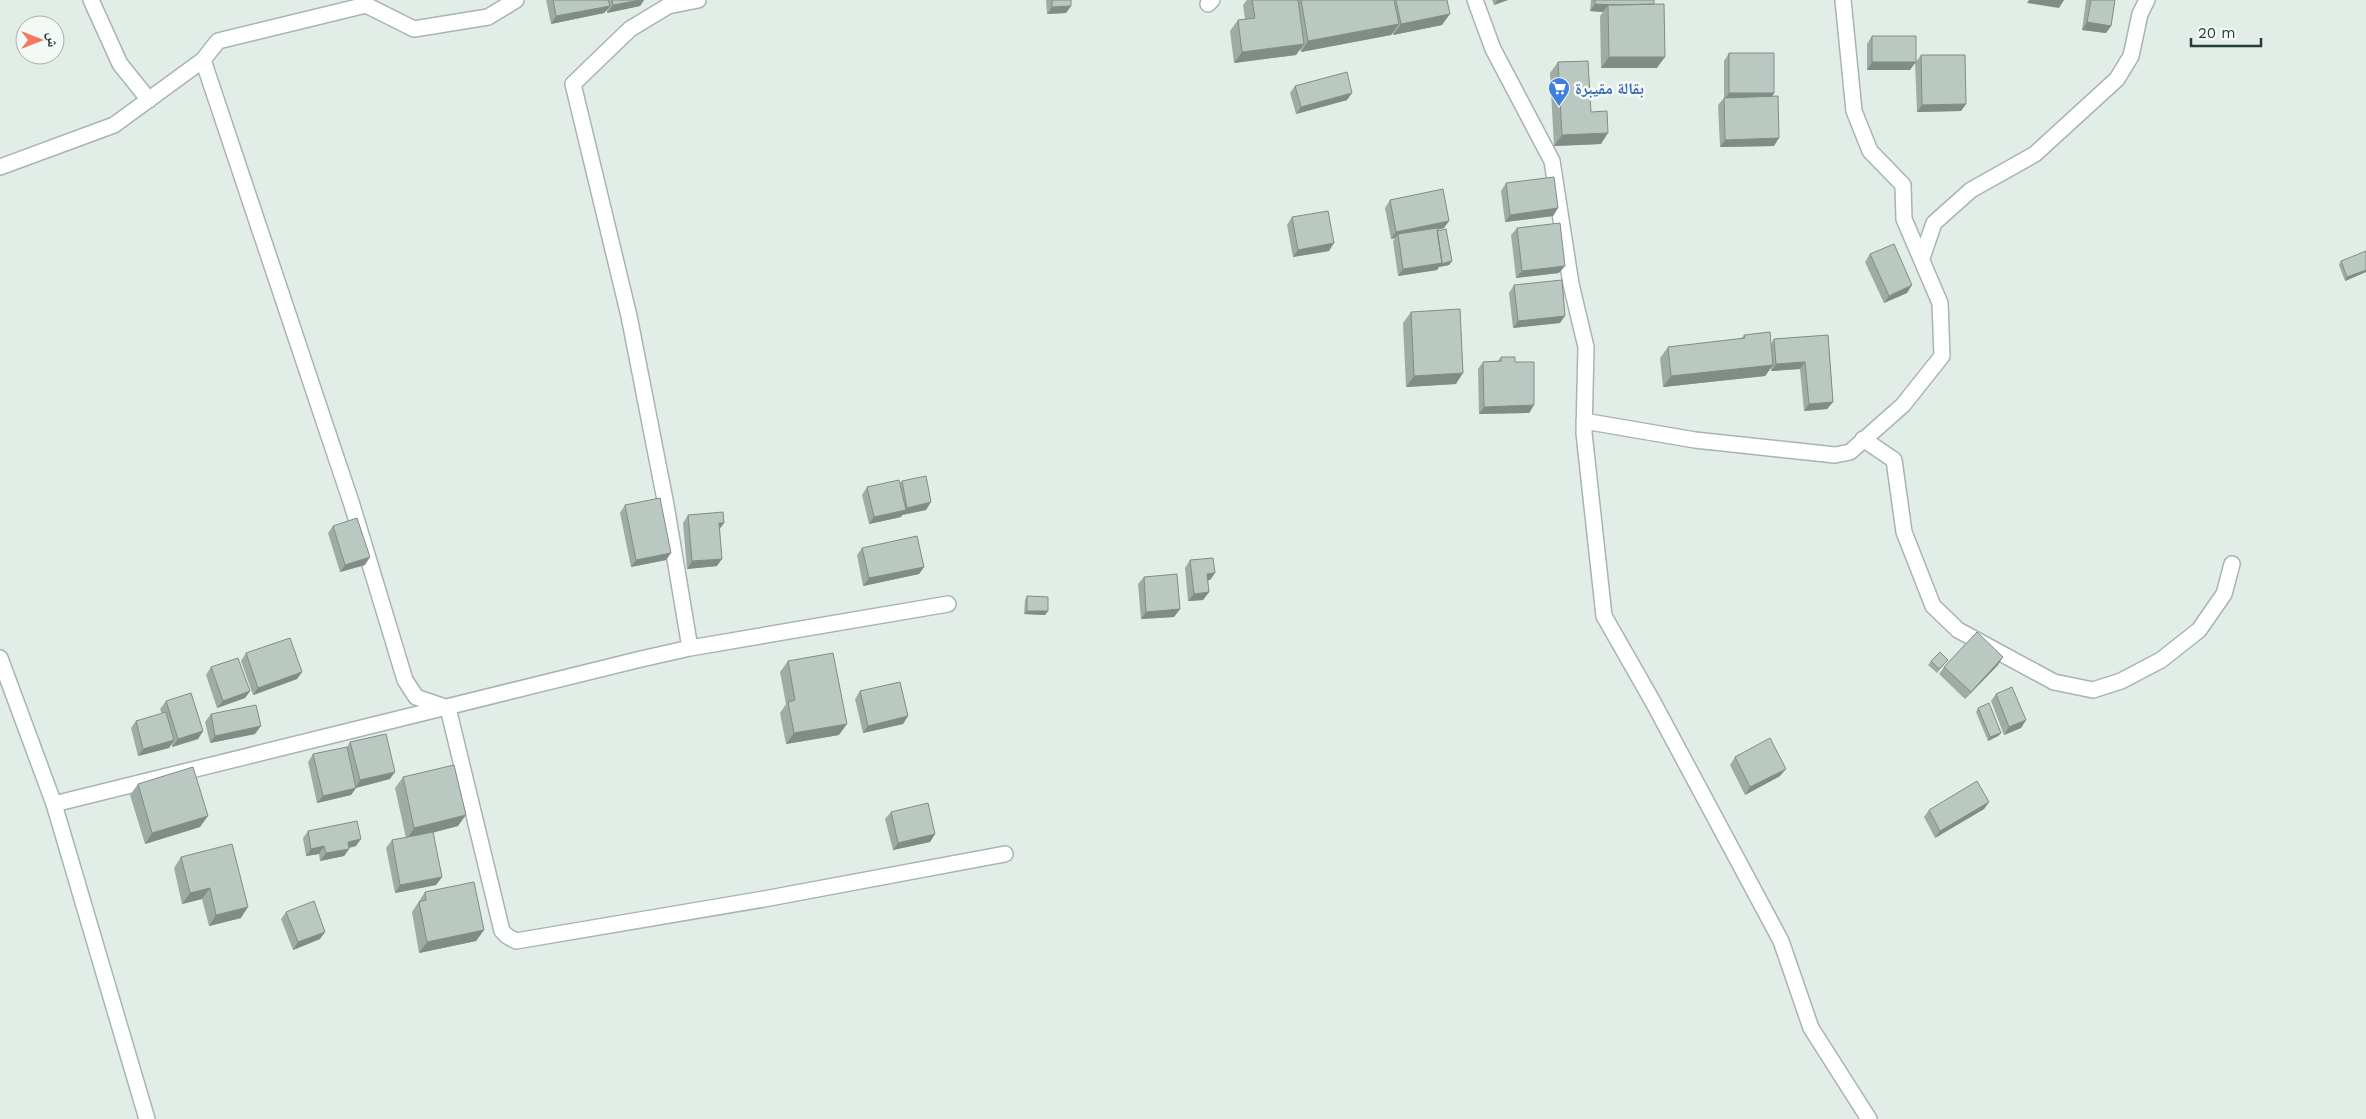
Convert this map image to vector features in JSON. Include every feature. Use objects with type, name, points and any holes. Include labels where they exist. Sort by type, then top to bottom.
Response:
[{"type":"street","points":[[91,0],[120,64],[149,100]]},
{"type":"street","points":[[0,167],[114,125],[203,60],[218,41],[366,4],[414,29],[488,18],[516,0]]},
{"type":"street","points":[[690,648],[666,505],[629,316],[572,84],[630,29],[668,6],[698,0]]},
{"type":"street","points":[[1475,0],[1493,49],[1552,161],[1571,284],[1586,347],[1584,421],[1604,616],[1653,702],[1781,941],[1811,1028],[1869,1119]]},
{"type":"street","points":[[1584,421],[1695,440],[1835,455],[1850,452],[1903,405],[1942,356],[1940,303],[1904,219],[1903,185],[1870,151],[1854,111],[1843,0]]},
{"type":"street","points":[[1922,258],[1934,223],[1970,190],[2035,154],[2117,79],[2131,56],[2140,14],[2147,0]]},
{"type":"street","points":[[203,60],[352,505],[405,680],[416,697],[448,708]]},
{"type":"street","points":[[1863,440],[1894,460],[1904,532],[1933,606],[1958,630],[2054,682],[2093,690],[2121,680],[2166,656],[2204,623],[2224,594],[2232,564]]},
{"type":"street","points":[[54,804],[690,648],[948,604]]},
{"type":"street","points":[[0,658],[54,804],[148,1119]]},
{"type":"street","points":[[448,708],[502,931],[516,941],[764,899],[1004,854]]},
{"type":"building","points":[[553,0],[608,0],[610,6],[556,16]]},
{"type":"building","points":[[612,0],[640,0],[613,5]]},
{"type":"building","points":[[1052,0],[1071,0],[1071,6],[1052,7]]},
{"type":"building","points":[[1252,0],[1298,0],[1304,44],[1242,52],[1238,20],[1255,18]]},
{"type":"building","points":[[1301,0],[1394,0],[1399,24],[1308,41]]},
{"type":"building","points":[[1396,0],[1447,0],[1450,14],[1401,24]]},
{"type":"building","points":[[1595,0],[1654,0],[1654,4],[1595,4]]},
{"type":"building","points":[[2091,0],[2115,0],[2111,26],[2087,22]]},
{"type":"building","points":[[1664,4],[1665,57],[1609,57],[1608,5]]},
{"type":"building","points":[[1872,36],[1916,36],[1916,62],[1872,62]]},
{"type":"building","points":[[1729,53],[1774,53],[1774,93],[1729,93]]},
{"type":"building","points":[[1921,55],[1965,55],[1966,104],[1922,105]]},
{"type":"building","points":[[1588,61],[1591,112],[1607,111],[1608,133],[1562,135],[1558,62]]},
{"type":"building","points":[[1347,72],[1352,93],[1301,107],[1295,86]]},
{"type":"building","points":[[1778,96],[1779,138],[1725,140],[1724,98]]},
{"type":"building","points":[[1554,177],[1558,208],[1510,215],[1506,183]]},
{"type":"building","points":[[1443,189],[1449,221],[1396,232],[1390,200]]},
{"type":"building","points":[[1328,211],[1334,243],[1298,250],[1292,217]]},
{"type":"building","points":[[1560,223],[1565,266],[1522,271],[1517,228]]},
{"type":"building","points":[[1437,228],[1442,263],[1403,269],[1398,234]]},
{"type":"building","points":[[1446,229],[1452,261],[1441,264],[1437,231]]},
{"type":"building","points":[[1894,244],[1912,285],[1889,296],[1870,254]]},
{"type":"building","points":[[2366,251],[2366,270],[2347,277],[2341,261]]},
{"type":"building","points":[[1562,280],[1565,316],[1518,321],[1514,285]]},
{"type":"building","points":[[1460,309],[1463,373],[1414,376],[1411,312]]},
{"type":"building","points":[[1770,332],[1773,365],[1671,376],[1668,347],[1745,338],[1744,335]]},
{"type":"building","points":[[1828,335],[1833,402],[1809,404],[1805,362],[1776,364],[1774,339]]},
{"type":"building","points":[[1501,357],[1515,357],[1515,362],[1534,362],[1534,405],[1484,407],[1483,362],[1501,361]]},
{"type":"building","points":[[926,476],[931,502],[907,508],[902,481]]},
{"type":"building","points":[[899,480],[906,510],[874,517],[867,487]]},
{"type":"building","points":[[660,498],[671,553],[636,560],[625,505]]},
{"type":"building","points":[[723,512],[724,523],[719,523],[722,559],[692,561],[688,515]]},
{"type":"building","points":[[357,518],[370,557],[345,565],[333,526]]},
{"type":"building","points":[[917,536],[924,567],[869,578],[862,548]]},
{"type":"building","points":[[1213,558],[1215,573],[1207,574],[1209,592],[1194,594],[1190,560]]},
{"type":"building","points":[[1177,574],[1180,609],[1146,612],[1144,577]]},
{"type":"building","points":[[1027,596],[1048,597],[1048,611],[1027,611]]},
{"type":"building","points":[[1977,632],[2003,657],[1971,692],[1944,667]]},
{"type":"building","points":[[290,638],[302,672],[258,688],[246,653]]},
{"type":"building","points":[[1940,652],[1948,660],[1939,669],[1931,661]]},
{"type":"building","points":[[833,653],[847,724],[794,733],[788,702],[795,700],[788,661]]},
{"type":"building","points":[[238,658],[250,691],[223,701],[211,667]]},
{"type":"building","points":[[900,682],[908,716],[868,726],[860,691]]},
{"type":"building","points":[[2012,687],[2026,720],[2009,727],[1996,694]]},
{"type":"building","points":[[191,693],[203,731],[178,739],[166,701]]},
{"type":"building","points":[[1989,703],[2001,733],[1990,737],[1978,708]]},
{"type":"building","points":[[256,705],[261,726],[215,736],[211,714]]},
{"type":"building","points":[[166,712],[174,740],[143,749],[136,721]]},
{"type":"building","points":[[386,734],[395,772],[360,780],[350,742]]},
{"type":"building","points":[[1770,738],[1786,769],[1750,787],[1735,757]]},
{"type":"building","points":[[347,747],[356,788],[323,796],[313,754]]},
{"type":"building","points":[[454,765],[466,815],[414,828],[403,777]]},
{"type":"building","points":[[193,767],[208,816],[152,833],[138,784]]},
{"type":"building","points":[[1977,781],[1989,802],[1940,831],[1929,810]]},
{"type":"building","points":[[928,803],[935,834],[898,843],[891,812]]},
{"type":"building","points":[[357,821],[361,839],[348,842],[349,849],[326,853],[324,846],[311,849],[308,831]]},
{"type":"building","points":[[433,832],[442,877],[400,885],[392,840]]},
{"type":"building","points":[[232,844],[248,907],[216,915],[210,888],[190,893],[181,857]]},
{"type":"building","points":[[474,882],[484,930],[427,942],[419,902],[426,900],[425,892]]},
{"type":"building","points":[[314,901],[325,932],[298,942],[286,912]]},
{"type":"place","name":"بقالة مقيبرة","points":[[1559,107]]}]
